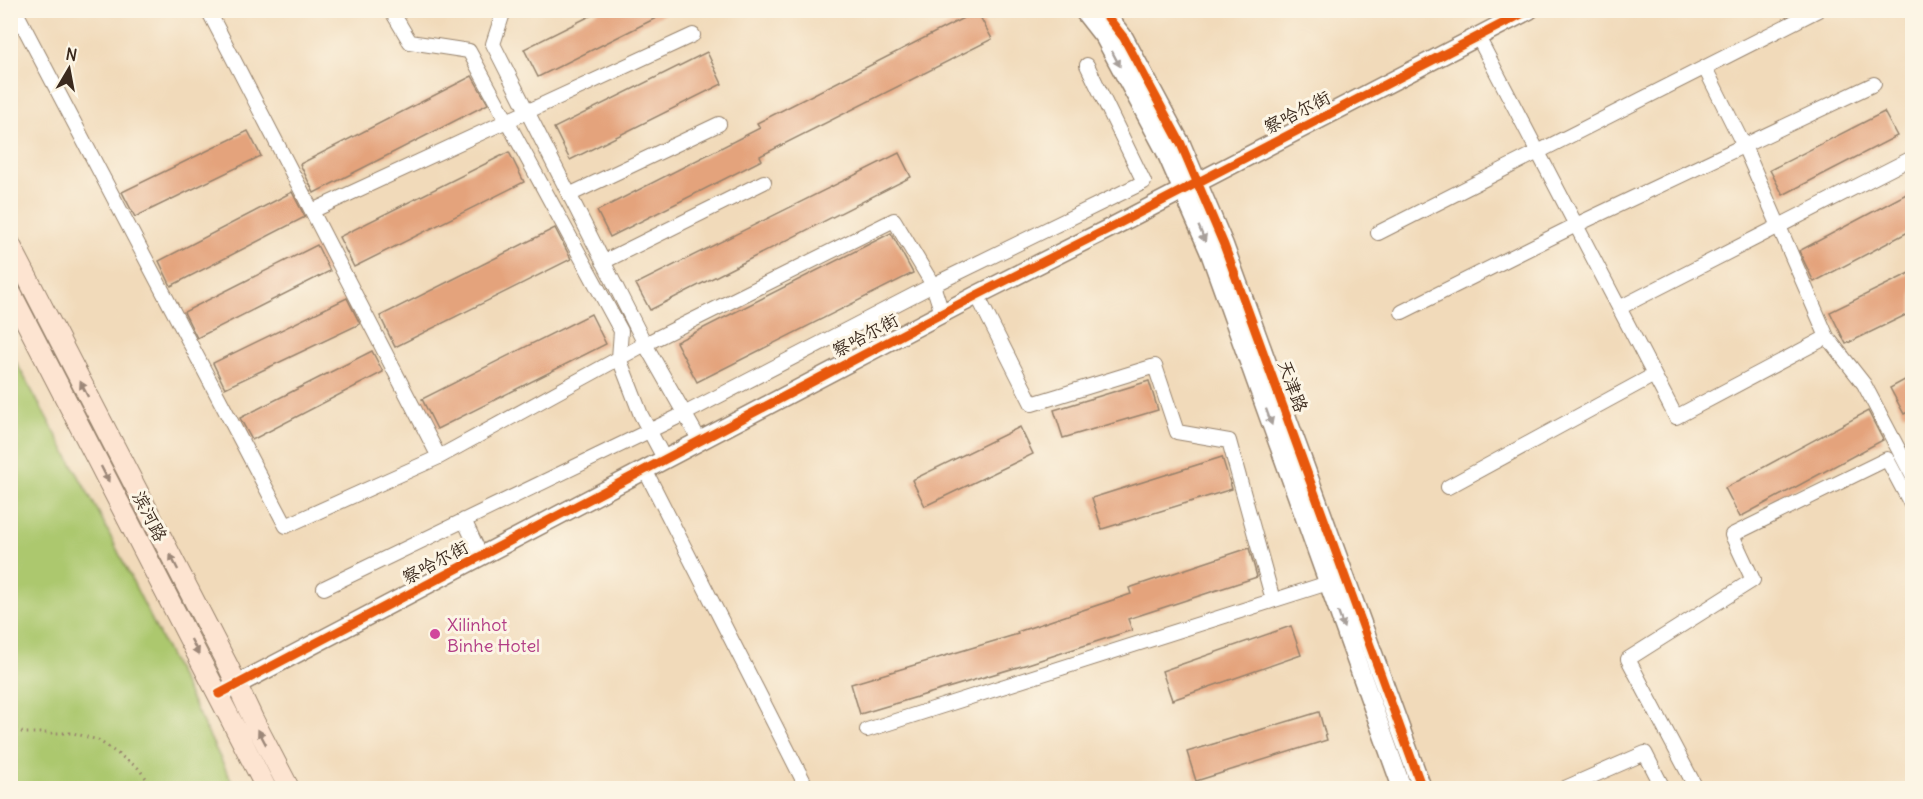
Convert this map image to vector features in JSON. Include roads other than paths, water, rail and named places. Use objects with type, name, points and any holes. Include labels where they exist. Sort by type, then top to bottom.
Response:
[{"type":"main road","name":"滨河路","points":[[10,244],[289,789]]},
{"type":"main road","name":"滨河路","points":[[10,291],[266,789]]},
{"type":"street","points":[[15,10],[286,526],[439,457],[645,344],[894,220],[933,285],[942,314]]},
{"type":"street","points":[[208,10],[439,457]]},
{"type":"street","points":[[390,10],[410,42],[469,51],[621,331],[619,358],[641,416],[665,460]]},
{"type":"street","points":[[504,10],[493,44],[645,344],[700,441]]},
{"type":"street","name":"天津路","points":[[1083,10],[1105,38],[1165,150],[1190,186],[1224,245],[1422,789]]},
{"type":"street","name":"天津路","points":[[1102,10],[1124,38],[1181,144],[1190,186],[1210,254],[1402,789]]},
{"type":"street","points":[[1378,233],[1818,10]]},
{"type":"street","name":"察哈尔街","points":[[219,694],[977,295],[1523,12]]},
{"type":"street","points":[[312,211],[693,35]]},
{"type":"street","points":[[1478,37],[1676,417],[1827,337]]},
{"type":"street","points":[[324,588],[684,414],[933,285],[1144,182],[1087,65]]},
{"type":"street","points":[[1705,68],[1744,146],[1827,337],[1864,384],[1912,476]]},
{"type":"street","points":[[1402,312],[1576,225],[1874,84]]},
{"type":"street","points":[[569,195],[719,124]]},
{"type":"street","points":[[1619,308],[1912,158]]},
{"type":"street","points":[[603,262],[764,182]]},
{"type":"street","points":[[977,295],[1032,404],[1155,366],[1177,432],[1228,441],[1273,600]]},
{"type":"street","points":[[1448,487],[1654,375]]},
{"type":"street","points":[[1696,789],[1628,659],[1753,580],[1732,535],[1887,459],[1912,506]]},
{"type":"street","points":[[645,470],[807,789]]},
{"type":"street","points":[[464,520],[482,556]]},
{"type":"street","points":[[867,730],[1328,583]]},
{"type":"street","points":[[1565,789],[1645,753],[1663,789]]},
{"type":"place","name":"Xilinhot Binhe Hotel","points":[[435,634]]}]
